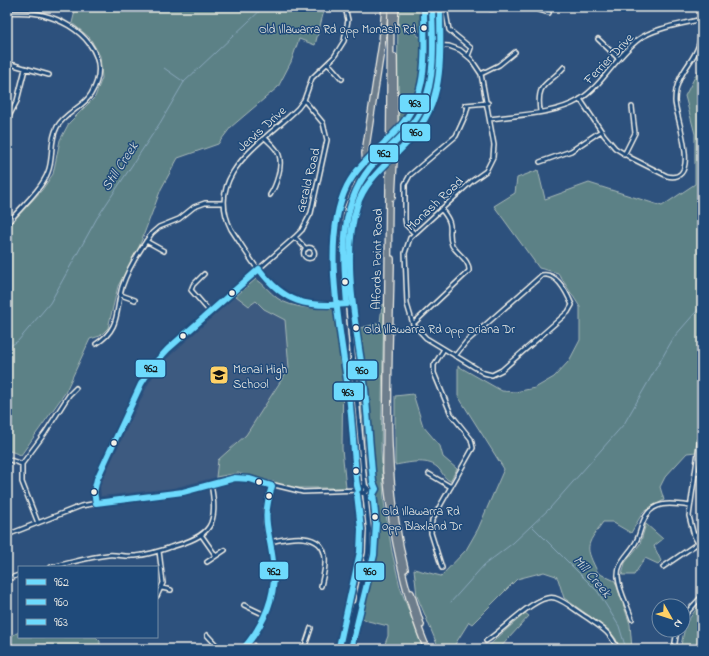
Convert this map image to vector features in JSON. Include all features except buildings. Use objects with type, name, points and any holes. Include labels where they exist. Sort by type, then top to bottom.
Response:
[{"type":"highway","points":[[358,182],[366,165],[365,154],[382,44],[385,7]]},
{"type":"highway","name":"Alfords Point Road","points":[[391,7],[386,471],[394,543],[411,607],[427,649]]},
{"type":"highway","name":"Alfords Point Road","points":[[396,7],[394,40],[395,140],[392,196],[389,421],[392,476],[403,563],[417,612],[431,649]]},
{"type":"street","name":"Jervis Drive","points":[[345,7],[348,20],[344,41],[338,51],[312,78],[304,100],[291,115],[236,166],[229,179],[224,203],[226,220],[230,229],[274,288],[296,302],[316,306],[347,304]]},
{"type":"street","points":[[347,649],[368,544],[369,529],[365,493],[368,490],[365,486],[347,304],[343,248],[344,227],[349,202],[358,182],[374,162],[414,122],[426,100],[430,83],[432,7]]},
{"type":"street","name":"Monash Road","points":[[445,7],[448,30],[471,48],[468,56]]},
{"type":"street","points":[[491,9],[498,7]]},
{"type":"street","points":[[529,7],[549,13]]},
{"type":"street","points":[[7,12],[42,15],[58,20],[75,30],[90,44],[95,52],[99,70],[98,79],[90,95],[67,115],[55,131],[51,142],[50,165],[46,177],[7,224]]},
{"type":"street","name":"Ferrier Drive","points":[[490,119],[564,107],[580,99],[636,42],[647,35],[700,19],[702,34],[700,46],[681,75],[675,94],[676,110],[685,143],[683,169],[675,176],[667,176],[624,154],[612,145],[580,99]]},
{"type":"street","points":[[598,39],[620,59]]},
{"type":"street","name":"Monash Road","points":[[432,45],[455,47],[468,56],[481,74],[488,104],[494,145],[490,165],[484,173],[440,209],[414,234],[407,245],[405,264],[407,304],[413,324],[423,336],[455,356],[489,375],[497,373],[568,312],[571,307],[571,303],[556,279],[549,275],[542,275],[466,342],[455,356]]},
{"type":"street","points":[[481,74],[499,65],[515,52]]},
{"type":"street","points":[[7,63],[49,76]]},
{"type":"street","points":[[328,63],[342,79]]},
{"type":"street","points":[[540,111],[539,97],[541,90],[564,66]]},
{"type":"street","points":[[7,120],[17,101],[25,69]]},
{"type":"street","name":"Gerald Road","points":[[96,503],[94,492],[96,479],[147,374],[160,356],[295,237],[302,230],[311,213],[327,140],[323,122],[304,100]]},
{"type":"street","points":[[414,234],[405,222],[406,182],[410,175],[453,139],[466,114],[466,105],[488,104]]},
{"type":"street","points":[[624,154],[636,133],[632,107]]},
{"type":"street","points":[[540,162],[571,151],[601,131]]},
{"type":"street","points":[[265,138],[277,150],[280,160],[274,188],[270,195]]},
{"type":"street","points":[[96,344],[107,336],[113,329],[124,284],[146,242],[156,229],[179,219],[194,207],[205,203],[224,203]]},
{"type":"street","points":[[413,324],[468,273],[470,269],[452,245],[450,222],[440,209]]},
{"type":"street","points":[[295,237],[306,249]]},
{"type":"street","points":[[146,242],[164,251]]},
{"type":"street","points":[[204,274],[193,285],[191,290],[210,312]]},
{"type":"street","points":[[121,295],[135,300]]},
{"type":"street","points":[[442,568],[431,533],[431,524],[435,514],[473,448],[471,439],[450,414],[434,373],[434,364],[444,349]]},
{"type":"street","points":[[38,523],[22,482],[22,464],[49,428],[69,395],[76,388]]},
{"type":"street","points":[[702,424],[690,506],[690,520],[694,536],[702,550]]},
{"type":"street","points":[[7,460],[22,464]]},
{"type":"street","points":[[695,472],[702,473]]},
{"type":"street","points":[[430,474],[451,487]]},
{"type":"street","points":[[7,535],[70,510],[96,503],[176,493],[223,480],[246,479],[303,492],[361,490],[362,493],[365,493]]},
{"type":"street","points":[[56,566],[110,554],[132,556],[159,551],[188,543],[202,536],[208,529],[215,512],[211,484]]},
{"type":"street","points":[[243,649],[250,642],[272,597],[274,567],[265,516],[272,486]]},
{"type":"street","points":[[361,490],[362,487],[365,486]]},
{"type":"street","points":[[632,619],[619,581],[621,563],[635,545],[644,520],[653,508],[667,503],[690,506]]},
{"type":"street","points":[[694,536],[702,532]]},
{"type":"street","points":[[202,536],[216,556]]},
{"type":"street","points":[[270,542],[296,537],[311,540],[318,544],[324,552],[325,559],[321,586]]},
{"type":"street","points":[[663,567],[678,555],[698,543]]},
{"type":"street","points":[[207,562],[225,550]]},
{"type":"street","points":[[158,594],[162,588],[159,551]]},
{"type":"street","points":[[7,578],[18,575]]},
{"type":"street","points":[[162,588],[172,590]]},
{"type":"street","points":[[691,607],[702,596]]},
{"type":"street","points":[[486,641],[496,635],[530,606],[546,598],[553,598],[562,602],[606,631],[614,641],[617,649]]},
{"type":"street","points":[[343,649],[357,602]]},
{"type":"street","points":[[244,605],[264,615]]},
{"type":"street","points":[[304,649],[311,628]]},
{"type":"street","points":[[207,635],[220,649]]},
{"type":"street","points":[[674,649],[676,638]]},
{"type":"street","points":[[250,642],[256,649]]},
{"type":"shaded area","name":"Menai High School","points":[[236,296],[249,306],[256,301],[264,309],[285,320],[289,368],[279,381],[260,415],[246,435],[218,460],[216,477],[173,488],[101,496],[100,486],[149,383],[161,364]]},
{"type":"green space","points":[[74,7],[325,7],[315,45],[299,39],[291,62],[278,87],[231,127],[218,144],[178,158],[161,189],[139,247],[118,286],[108,328],[100,336],[90,339],[65,393],[21,455],[7,450],[7,228],[42,190],[53,174],[60,140],[69,123],[95,97],[102,78],[100,56],[90,38],[72,23],[75,11]]},
{"type":"green space","points":[[398,7],[426,7],[424,35],[418,30],[416,31],[417,35],[426,41],[423,46],[421,71],[424,80],[419,103],[414,113],[397,131]]},
{"type":"green space","points":[[702,63],[702,417],[696,452],[687,453],[665,477],[660,487],[664,500],[643,512],[631,533],[612,522],[603,522],[590,542],[589,547],[589,552],[598,573],[615,581],[630,624],[632,649],[620,649],[616,639],[609,630],[564,598],[556,576],[544,572],[517,579],[472,624],[469,622],[454,646],[455,649],[439,649],[417,596],[414,569],[441,576],[466,550],[478,529],[504,469],[458,396],[458,366],[502,391],[515,392],[535,388],[554,377],[569,361],[580,340],[580,307],[558,273],[539,268],[494,206],[515,193],[517,178],[538,170],[545,199],[589,183],[662,206],[695,184],[695,134],[685,96]]},
{"type":"green space","points":[[256,279],[283,302],[306,308],[338,309],[343,362],[342,449],[346,488],[293,488],[238,473],[216,477],[218,460],[246,435],[289,368],[285,320],[264,309],[256,301],[249,306],[236,296]]},
{"type":"green space","points":[[384,304],[381,451],[384,502],[392,552],[400,587],[423,649],[383,649],[388,636],[388,626],[368,621],[359,616],[372,554],[374,530],[354,332],[356,329],[380,323],[382,305]]},
{"type":"green space","points":[[413,394],[423,426],[440,446],[443,457],[457,469],[450,481],[433,464],[411,462],[395,465],[395,396]]},
{"type":"green space","points":[[646,524],[663,539],[654,546],[661,561],[658,564],[645,558],[634,575],[622,575],[625,563],[640,544]]},
{"type":"green space","points":[[700,604],[702,606],[702,649],[680,649],[683,638],[691,638],[691,616]]},
{"type":"green space","points":[[525,613],[529,616],[499,649],[485,649]]},
{"type":"green space","points":[[18,632],[18,638],[97,638],[100,641],[100,649],[7,649],[7,638]]},
{"type":"waterway","name":"Still Creek","points":[[7,348],[18,341],[50,303],[97,218],[160,123],[184,82],[264,7]]},
{"type":"waterway","points":[[164,68],[184,82]]},
{"type":"waterway","points":[[451,602],[484,565],[513,543],[550,508],[624,424],[674,337],[702,305]]},
{"type":"waterway","name":"Mill Creek","points":[[532,526],[598,592],[619,626],[626,649]]},
{"type":"transit line","name":"963","points":[[358,489],[350,405],[335,294],[334,236],[339,210],[351,178],[405,120],[414,105],[420,90],[424,59],[424,7]]},
{"type":"transit line","name":"962","points":[[347,304],[344,247],[349,210],[355,193],[364,177],[376,161],[414,122],[423,106],[432,70],[432,7]]},
{"type":"transit line","name":"960","points":[[371,498],[376,489],[373,482],[365,389],[352,297],[350,273],[352,227],[357,206],[365,188],[377,173],[405,145],[428,114],[434,97],[440,63],[440,7]]},
{"type":"transit line","name":"962","points":[[259,269],[278,289],[297,301],[320,305],[347,304]]},
{"type":"transit line","name":"962","points":[[96,503],[94,492],[97,479],[141,384],[153,365],[168,349],[259,269]]},
{"type":"transit line","name":"962","points":[[96,503],[183,492],[235,478],[250,479],[272,486]]},
{"type":"transit line","name":"962","points":[[243,649],[251,640],[263,619],[271,597],[274,573],[266,517],[272,486]]},
{"type":"transit line","name":"960","points":[[351,649],[374,555],[376,524],[373,492]]},
{"type":"transit line","name":"963","points":[[339,647],[360,552],[361,529],[357,494]]},
{"type":"place","name":"Old Illawarra Rd opp Monash Rd","points":[[424,28]]},
{"type":"place","name":"Old Illawarra Rd opp Oriana Dr","points":[[356,328]]},
{"type":"place","name":"Menai High School","points":[[219,375]]},
{"type":"place","name":"Old Illawarra Rd opp Blaxland Dr","points":[[375,517]]}]
